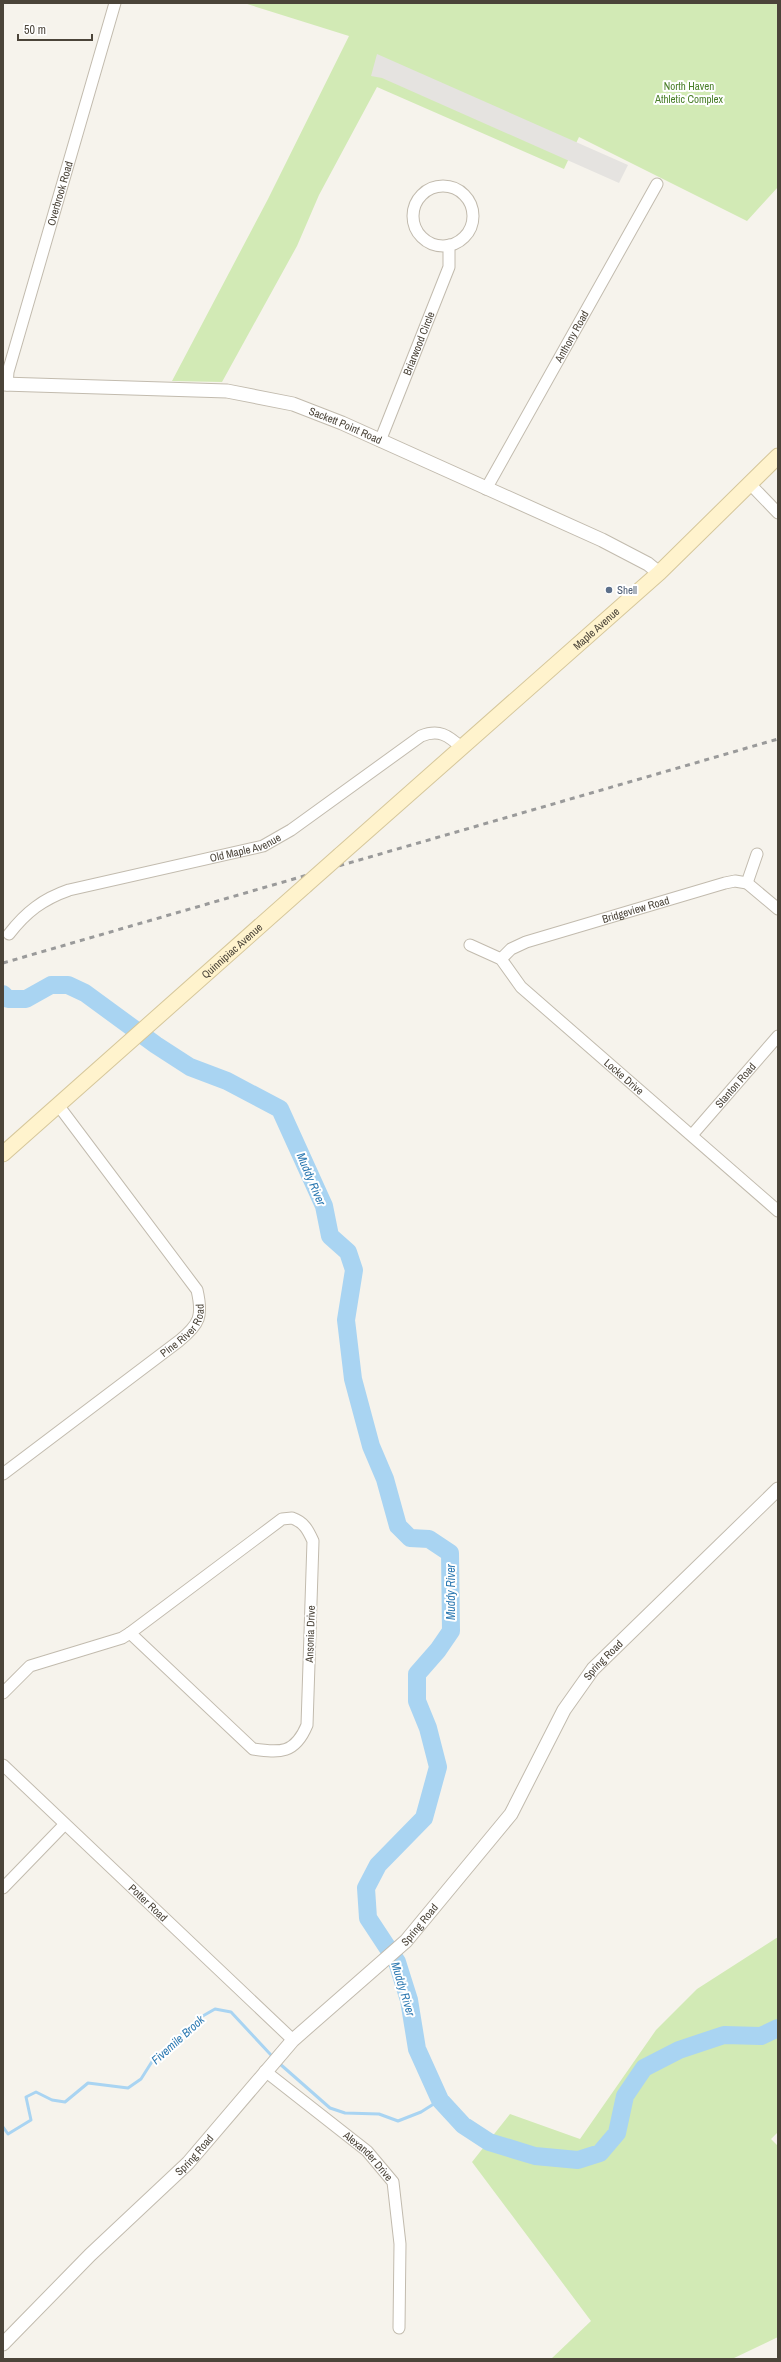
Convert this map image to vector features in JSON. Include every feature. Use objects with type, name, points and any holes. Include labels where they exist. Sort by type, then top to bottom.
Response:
[{"type":"main road","name":"Maple Avenue","points":[[462,748],[659,573],[778,456]]},
{"type":"main road","name":"Quinnipiac Avenue","points":[[3,1154],[462,748]]},
{"type":"street","name":"Overbrook Road","points":[[5,384],[115,3]]},
{"type":"street","name":"Anthony Road","points":[[486,489],[657,184]]},
{"type":"street","points":[[434,187],[452,187],[468,199],[472,208],[473,217],[466,235],[449,245],[430,243],[421,237],[415,229],[413,208],[417,199],[424,192],[434,187]]},
{"type":"street","name":"Briarwood Circle","points":[[380,440],[448,267],[449,245]]},
{"type":"street","name":"Sackett Point Road","points":[[5,384],[173,388],[239,393],[293,404],[380,440],[602,540],[646,562],[659,573]]},
{"type":"street","points":[[750,484],[778,513]]},
{"type":"street","name":"Old Maple Avenue","points":[[9,934],[29,911],[53,896],[69,890],[263,846],[291,830],[421,736],[440,732],[449,736],[462,748]]},
{"type":"street","points":[[758,854],[747,883],[778,910]]},
{"type":"street","name":"Bridgeview Road","points":[[501,959],[512,949],[526,942],[725,883],[735,881],[747,883]]},
{"type":"street","name":"Locke Drive","points":[[470,945],[501,959],[522,987],[778,1211]]},
{"type":"street","name":"Stanton Road","points":[[692,1135],[778,1036]]},
{"type":"street","name":"Pine River Road","points":[[3,1474],[189,1333],[199,1321],[201,1306],[197,1290],[58,1105]]},
{"type":"street","name":"Spring Road","points":[[3,2344],[87,2259],[188,2163],[293,2040],[384,1959],[399,1948],[511,1814],[564,1710],[593,1669],[778,1489]]},
{"type":"street","name":"Ansonia Drive","points":[[3,1693],[30,1666],[122,1638],[282,1519],[299,1521],[308,1530],[313,1541],[313,1553],[306,1725],[302,1736],[293,1745],[277,1753],[253,1749],[130,1633]]},
{"type":"street","name":"Potter Road","points":[[3,1765],[64,1825],[221,1970],[293,2040]]},
{"type":"street","points":[[3,1888],[64,1825]]},
{"type":"street","name":"Alexander Drive","points":[[265,2071],[367,2151],[393,2182],[400,2244],[399,2328]]},
{"type":"green space","name":"North Haven Athletic Complex","points":[[244,3],[778,3],[778,187],[747,221],[579,137],[564,169],[377,87],[319,195],[297,246],[222,382],[172,381],[268,199],[349,36]]},
{"type":"green space","points":[[778,1937],[778,2132],[771,2139],[778,2146],[778,2337],[732,2359],[551,2359],[591,2321],[472,2162],[510,2114],[580,2139],[656,2030],[697,1989]]},
{"type":"shaded area","points":[[377,54],[628,165],[619,183],[382,78],[371,76]]},
{"type":"waterway","name":"Muddy River","points":[[3,994],[8,999],[26,999],[51,985],[68,985],[85,993],[156,1045],[190,1067],[227,1081],[280,1109],[324,1206],[330,1236],[348,1252],[354,1270],[346,1320],[353,1379],[371,1446],[385,1479],[398,1526],[410,1538],[429,1539],[450,1553],[451,1631],[438,1650],[417,1674],[417,1701],[428,1728],[438,1767],[424,1818],[378,1865],[366,1888],[368,1918],[397,1962],[409,2000],[417,2049],[440,2100],[463,2125],[489,2142],[535,2156],[578,2160],[600,2153],[617,2133],[625,2096],[644,2068],[679,2050],[724,2035],[761,2036],[778,2028]]},
{"type":"waterway","name":"Fivemile Brook","points":[[3,2127],[8,2134],[31,2120],[26,2097],[36,2092],[52,2100],[65,2102],[88,2083],[128,2088],[141,2079],[153,2060],[201,2017],[215,2009],[231,2012],[271,2055]]},
{"type":"waterway","name":"Fivemile Brook","points":[[280,2064],[330,2108],[345,2113],[379,2114],[398,2121],[421,2112],[440,2100]]},
{"type":"railway","points":[[3,963],[778,739]]},
{"type":"place","name":"Shell","points":[[609,590]]}]
